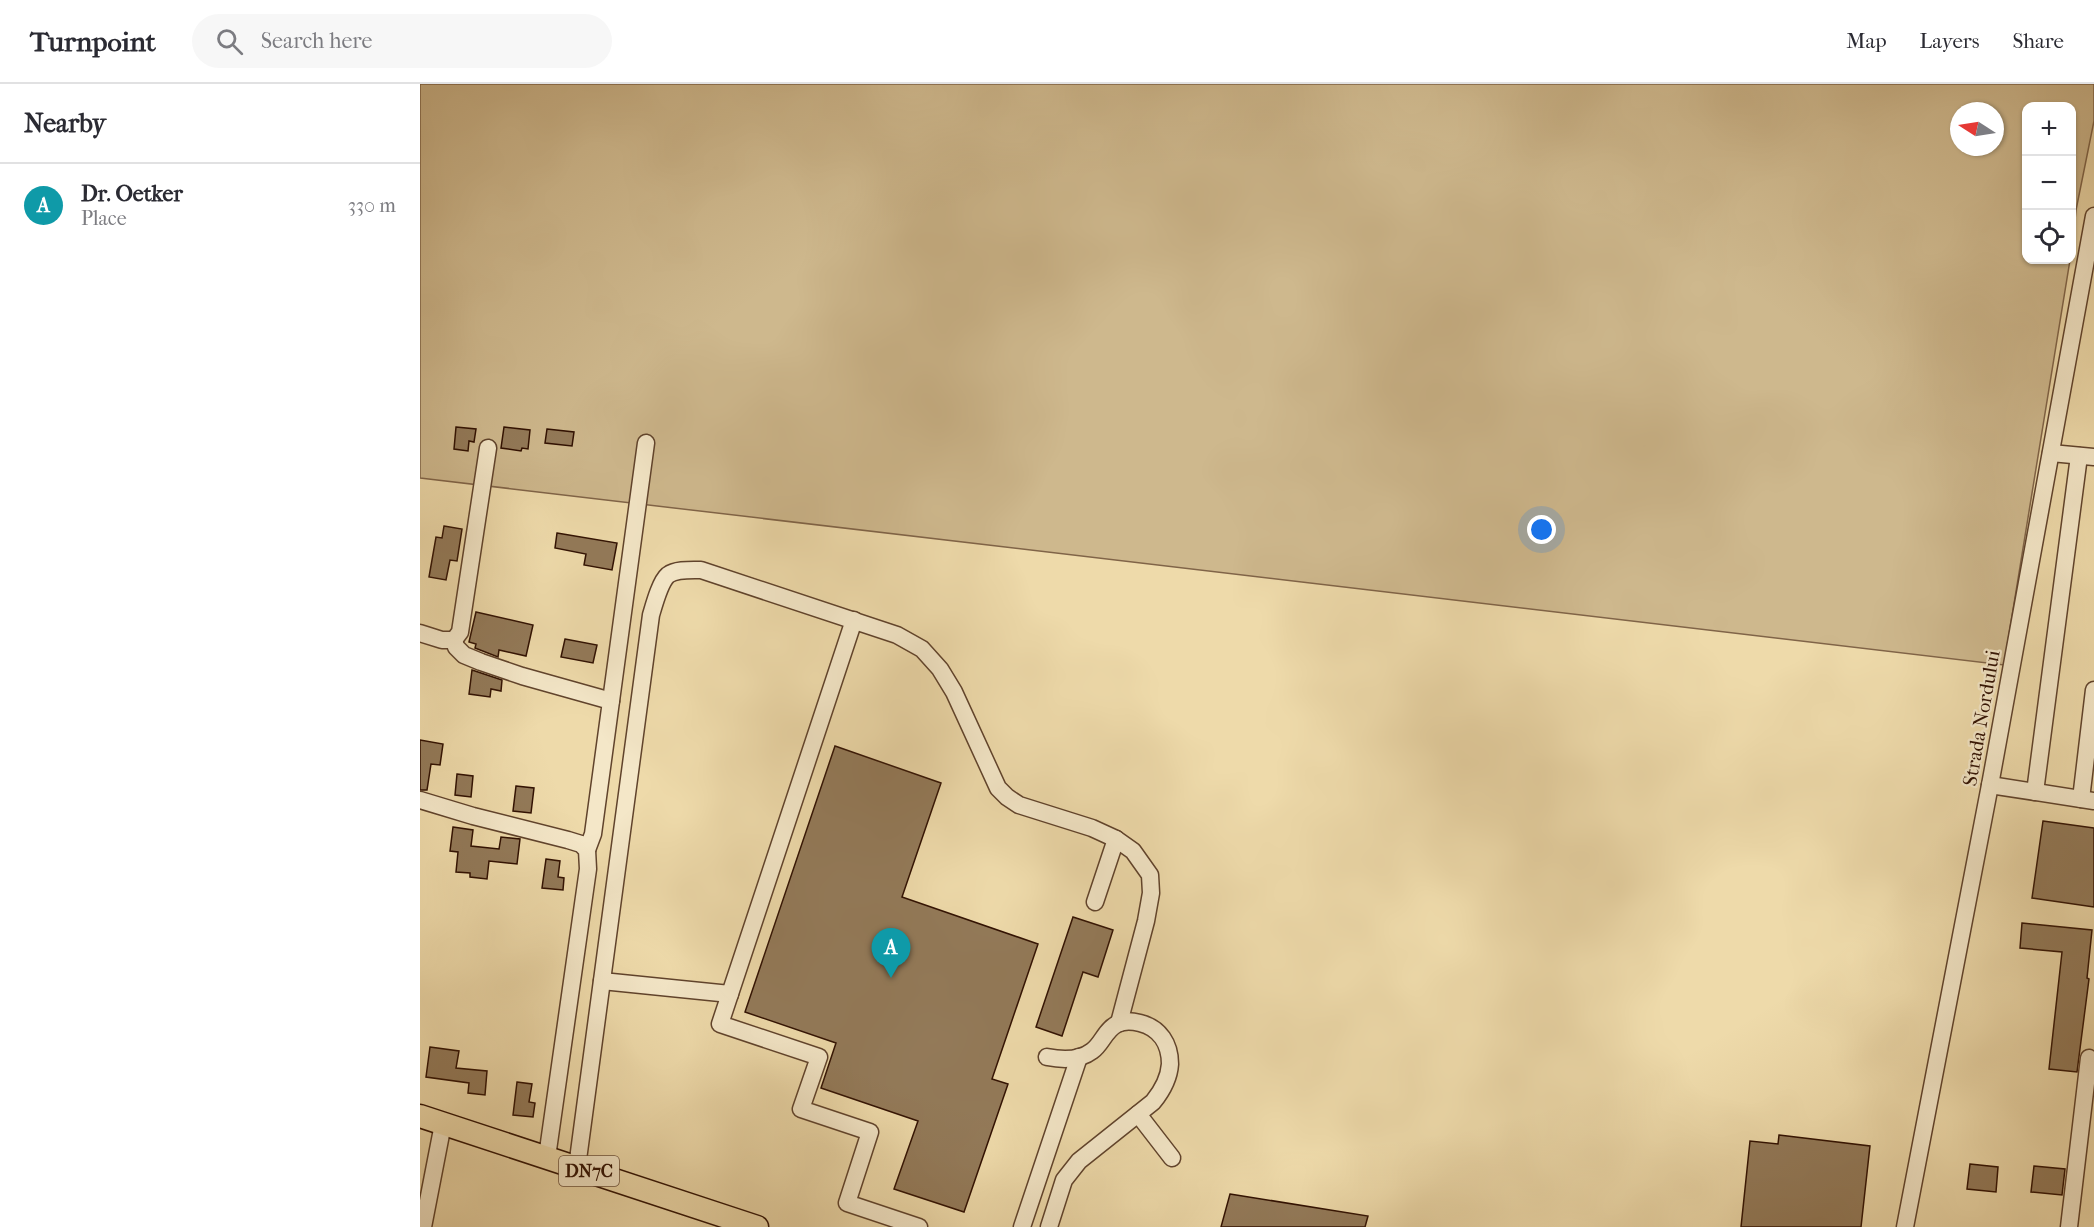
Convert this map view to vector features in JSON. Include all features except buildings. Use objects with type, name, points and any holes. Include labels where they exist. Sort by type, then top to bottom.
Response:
[{"type":"main road","name":"DN7C","points":[[420,1116],[757,1227]]},
{"type":"street","name":"Strada Nordului","points":[[1905,1227],[1990,785],[2094,216]]},
{"type":"street","points":[[547,1157],[588,869],[587,850],[593,834],[646,443]]},
{"type":"street","points":[[454,640],[460,632],[488,448]]},
{"type":"street","points":[[2035,792],[2087,457],[2051,453]]},
{"type":"street","points":[[577,1167],[651,615],[659,591],[668,575],[681,571],[701,570],[897,635],[922,649],[940,669],[954,692],[998,788],[1007,797],[1019,805],[1092,828],[1116,839],[1133,851],[1150,875],[1151,893],[1146,921],[1119,1023]]},
{"type":"street","points":[[854,620],[720,1024],[819,1057],[801,1109],[870,1132],[846,1203],[919,1227]]},
{"type":"street","points":[[420,633],[442,640],[454,640]]},
{"type":"street","points":[[454,640],[456,647],[464,655],[482,662],[611,701]]},
{"type":"street","points":[[1990,785],[2087,800],[2094,690]]},
{"type":"street","points":[[420,800],[568,840],[581,844],[587,850]]},
{"type":"street","points":[[1095,902],[1116,839]]},
{"type":"street","points":[[602,981],[730,994]]},
{"type":"street","points":[[1047,1057],[1063,1060],[1079,1057],[1092,1051],[1110,1028],[1130,1021],[1158,1031],[1167,1043],[1170,1060],[1169,1074],[1161,1092],[1138,1114],[1079,1161],[1064,1180],[1049,1227]]},
{"type":"street","points":[[1022,1227],[1079,1057]]},
{"type":"street","points":[[2069,1227],[2089,1058]]},
{"type":"street","points":[[1138,1114],[1172,1158]]},
{"type":"street","points":[[423,1227],[443,1124]]},
{"type":"shaded area","points":[[420,84],[2094,84],[2094,121],[2076,210],[2076,102],[2022,102],[2022,264],[2069,264],[2004,665],[420,478]]},
{"type":"place","name":"Dr. Oetker","points":[[891,978]]}]
